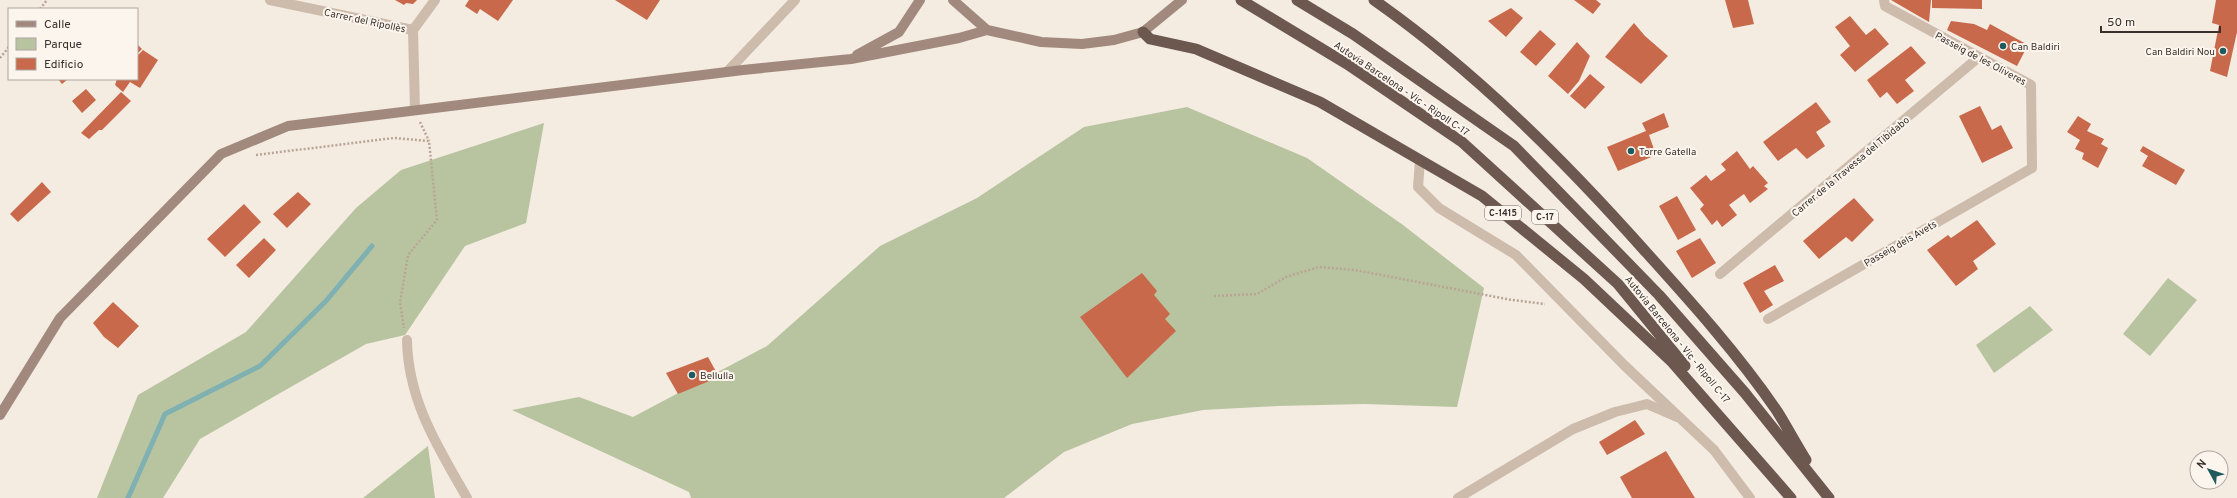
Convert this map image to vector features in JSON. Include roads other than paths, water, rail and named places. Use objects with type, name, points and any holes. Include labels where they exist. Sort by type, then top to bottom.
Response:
[{"type":"highway","name":"Autovia Barcelona - Vic - Ripoll C-17","points":[[1241,0],[1347,64],[1462,142],[1618,284],[1792,498]]},
{"type":"highway","name":"Autovia Barcelona - Vic - Ripoll C-17","points":[[1298,0],[1353,34],[1514,146],[1659,295],[1745,393],[1829,497]]},
{"type":"highway","points":[[1374,0],[1421,33],[1483,86],[1541,140],[1601,201],[1688,299],[1777,411],[1829,497]]},
{"type":"highway","name":"C-1415","points":[[1143,32],[1150,39],[1196,49],[1320,102],[1482,196],[1584,279],[1671,361],[1792,498]]},
{"type":"main road","points":[[851,59],[899,32],[920,0]]},
{"type":"main road","points":[[953,0],[987,30]]},
{"type":"main road","points":[[0,415],[60,318],[220,154],[288,126],[727,72],[851,59],[923,46],[987,30],[1041,42],[1082,44],[1114,40],[1143,32],[1182,0]]},
{"type":"street","name":"Carrer del Ripollès","points":[[270,0],[413,30]]},
{"type":"street","name":"Carrer del Ripollès","points":[[415,110],[413,30],[436,0]]},
{"type":"street","points":[[727,72],[795,0]]},
{"type":"street","name":"Passeig de les Oliveres","points":[[1884,0],[1885,6],[2031,85],[2032,168]]},
{"type":"street","name":"Carrer de la Travessa del Tibidabo","points":[[1720,274],[1979,57]]},
{"type":"street","points":[[1420,160],[1418,187],[1439,208],[1516,255],[1564,306],[1677,417],[1714,450],[1750,498]]},
{"type":"street","name":"Passeig dels Avets","points":[[1768,319],[2032,168]]},
{"type":"street","points":[[407,340],[407,365],[423,418],[467,498]]},
{"type":"street","points":[[1458,498],[1573,429],[1615,412],[1647,404],[1677,417]]},
{"type":"waterway","points":[[128,498],[165,414],[260,366],[326,301],[372,246]]},
{"type":"place","name":"Can Baldiri","points":[[2003,46]]},
{"type":"place","name":"Can Baldiri Nou","points":[[2223,51]]},
{"type":"place","name":"Torre Gatella","points":[[1631,151]]},
{"type":"place","name":"Bellulla","points":[[692,375]]}]
